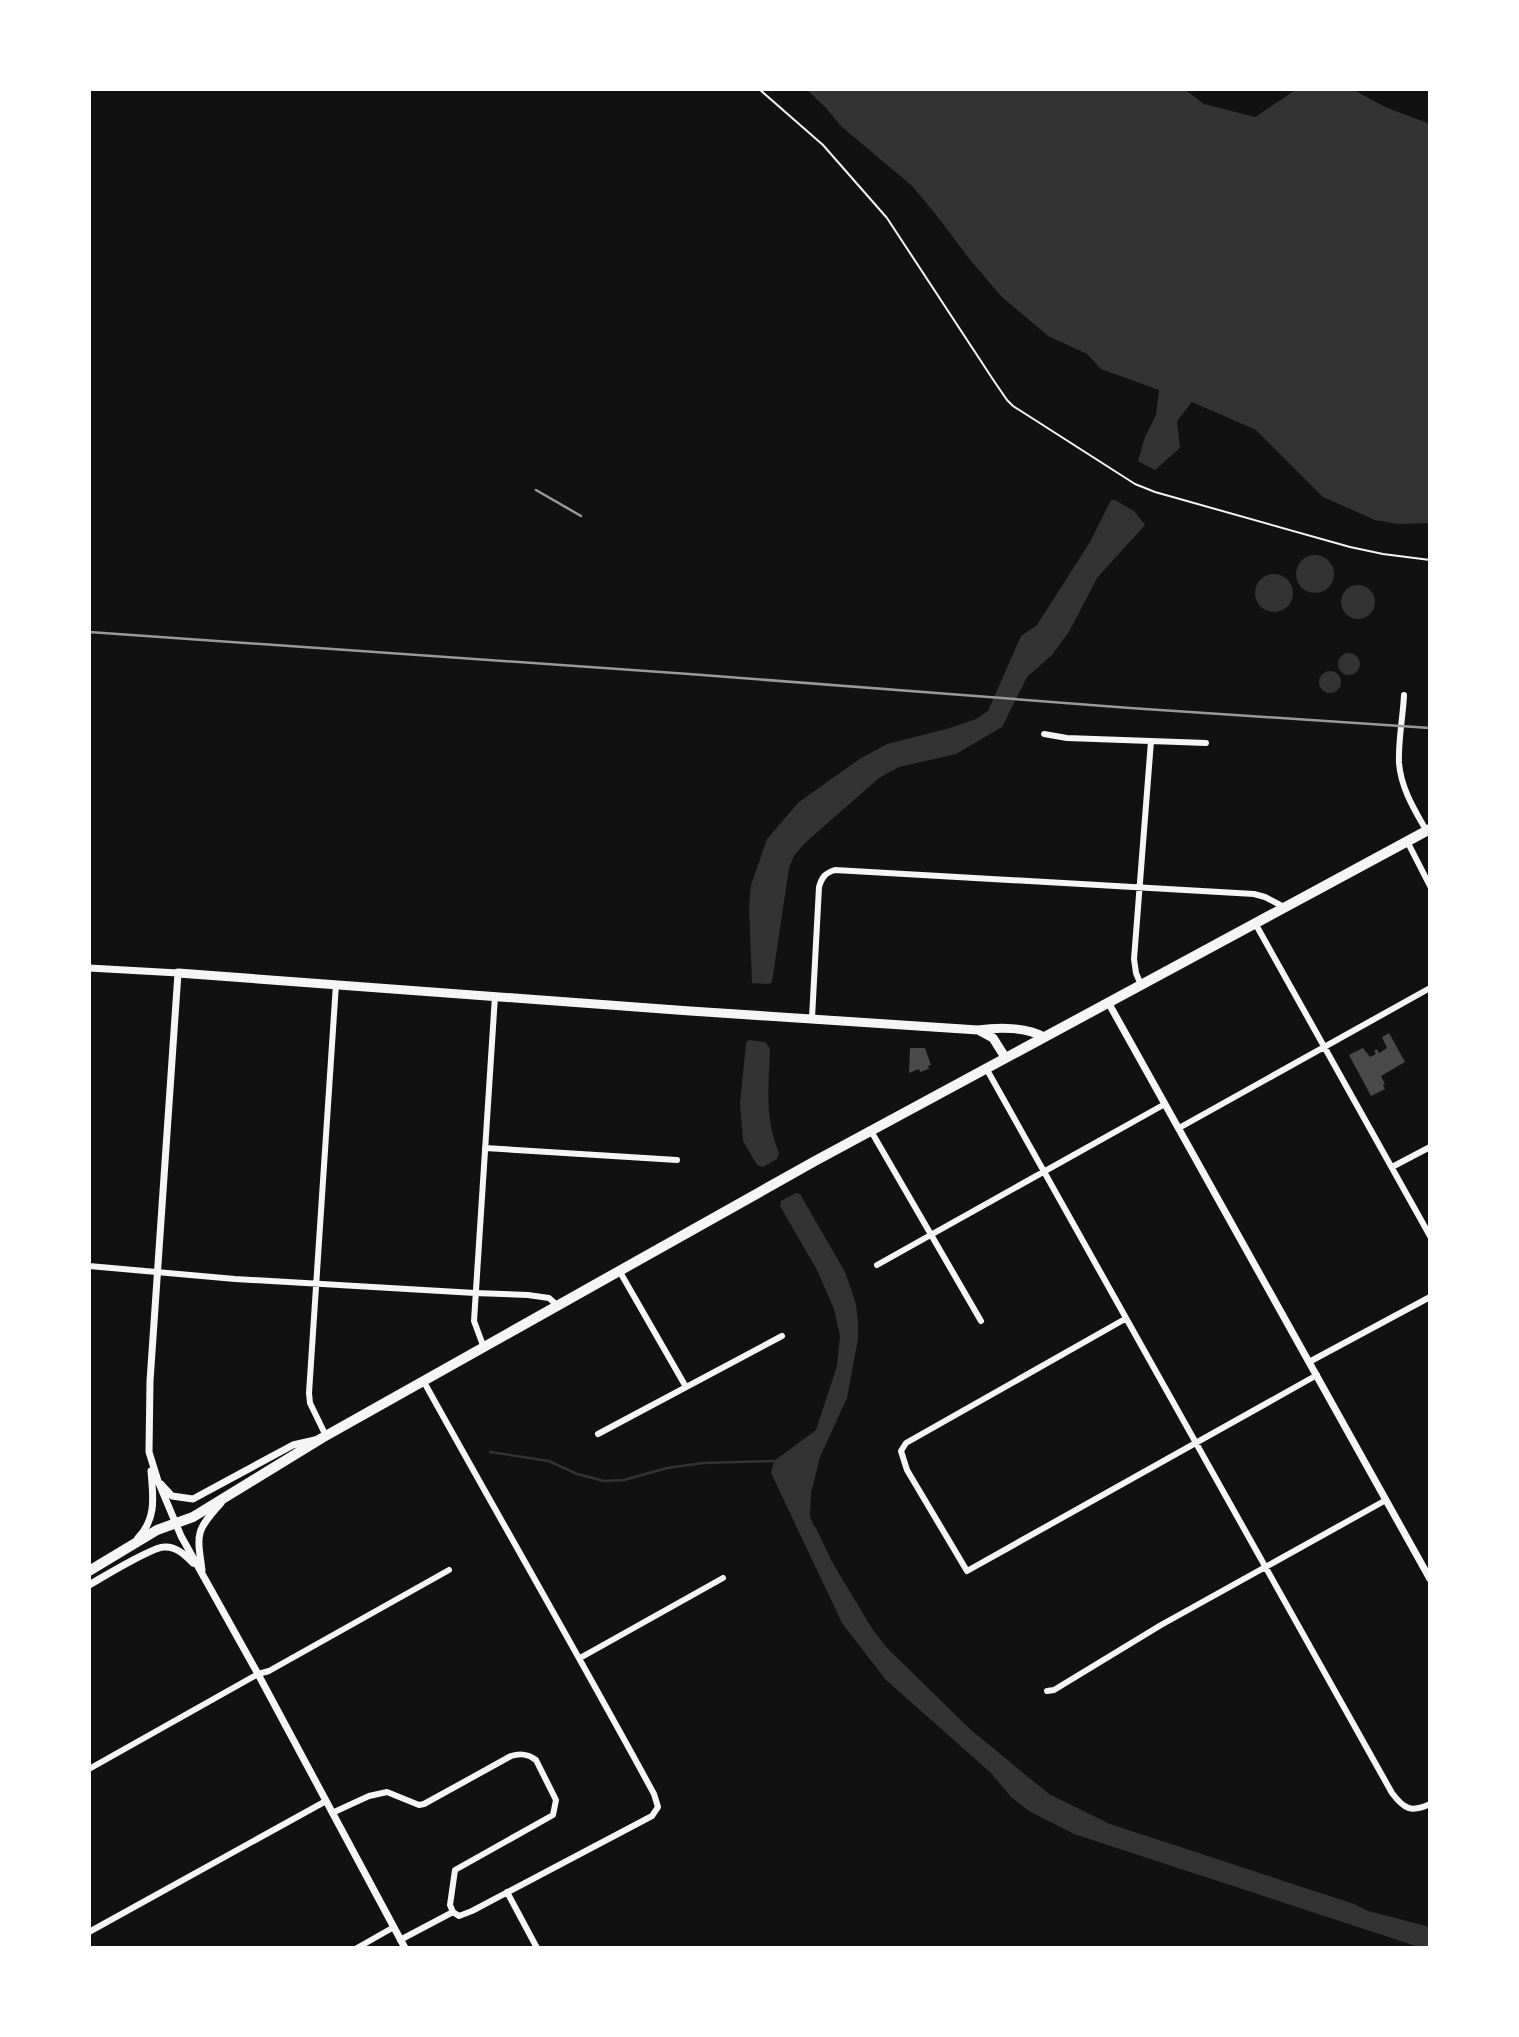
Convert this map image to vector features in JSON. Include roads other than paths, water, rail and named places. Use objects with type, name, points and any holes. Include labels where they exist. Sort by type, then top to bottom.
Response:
[{"type":"main road","points":[[89,1571],[157,1531],[193,1517],[324,1437],[871,1131],[1428,830]]},
{"type":"main road","points":[[177,973],[978,1030],[989,1028],[1033,1031],[1044,1037]]},
{"type":"main road","points":[[978,1030],[993,1038],[1006,1057]]},
{"type":"street","points":[[1404,695],[1400,771],[1410,802],[1428,830]]},
{"type":"street","points":[[1044,734],[1067,738],[1206,743]]},
{"type":"street","points":[[1141,985],[1134,962],[1151,741]]},
{"type":"street","points":[[1406,841],[1430,886]]},
{"type":"street","points":[[812,1018],[819,887],[822,877],[830,871],[846,869],[1254,894],[1284,907]]},
{"type":"street","points":[[1255,923],[1430,1236]]},
{"type":"street","points":[[89,968],[177,973],[149,1407],[149,1452],[154,1509],[145,1531],[132,1545]]},
{"type":"street","points":[[158,1481],[172,1496],[193,1499],[293,1445],[324,1437],[309,1393],[336,984]]},
{"type":"street","points":[[1179,1128],[1430,988]]},
{"type":"street","points":[[484,1348],[474,1321],[495,996]]},
{"type":"street","points":[[1108,1003],[1430,1579]]},
{"type":"street","points":[[986,1068],[1392,1793],[1400,1803],[1410,1808],[1430,1804]]},
{"type":"street","points":[[877,1265],[1165,1104]]},
{"type":"street","points":[[871,1131],[981,1321]]},
{"type":"street","points":[[1392,1167],[1430,1147]]},
{"type":"street","points":[[485,1148],[677,1160]]},
{"type":"street","points":[[89,1266],[235,1279],[545,1297],[558,1306]]},
{"type":"street","points":[[620,1272],[686,1387]]},
{"type":"street","points":[[1309,1362],[1430,1297]]},
{"type":"street","points":[[1125,1319],[906,1443],[901,1451],[907,1470],[967,1571],[1317,1375]]},
{"type":"street","points":[[598,1434],[782,1336]]},
{"type":"street","points":[[332,1813],[369,1796],[387,1792],[419,1805],[424,1804],[517,1755],[530,1755],[536,1760],[556,1800],[553,1815],[455,1870],[450,1905],[453,1912],[459,1916],[652,1816],[658,1807],[654,1794],[580,1658],[502,1524],[424,1381]]},
{"type":"street","points":[[149,1452],[181,1536],[405,1948]]},
{"type":"street","points":[[202,1572],[198,1534],[204,1521],[224,1499]]},
{"type":"street","points":[[1047,1692],[1161,1625],[1386,1500]]},
{"type":"street","points":[[89,1585],[159,1547],[175,1548],[202,1572]]},
{"type":"street","points":[[89,1769],[449,1570]]},
{"type":"street","points":[[580,1658],[723,1578]]},
{"type":"street","points":[[89,1933],[326,1801]]},
{"type":"street","points":[[507,1892],[537,1948]]},
{"type":"street","points":[[400,1940],[453,1912]]},
{"type":"street","points":[[357,1948],[394,1927]]},
{"type":"waterway","points":[[490,1452],[549,1461],[577,1474],[604,1481],[624,1480],[667,1468],[703,1463],[774,1461]]},
{"type":"waterway","points":[[814,1527],[829,1558]]},
{"type":"railway","points":[[536,490],[581,516]]},
{"type":"railway","points":[[89,632],[1430,728]]}]
